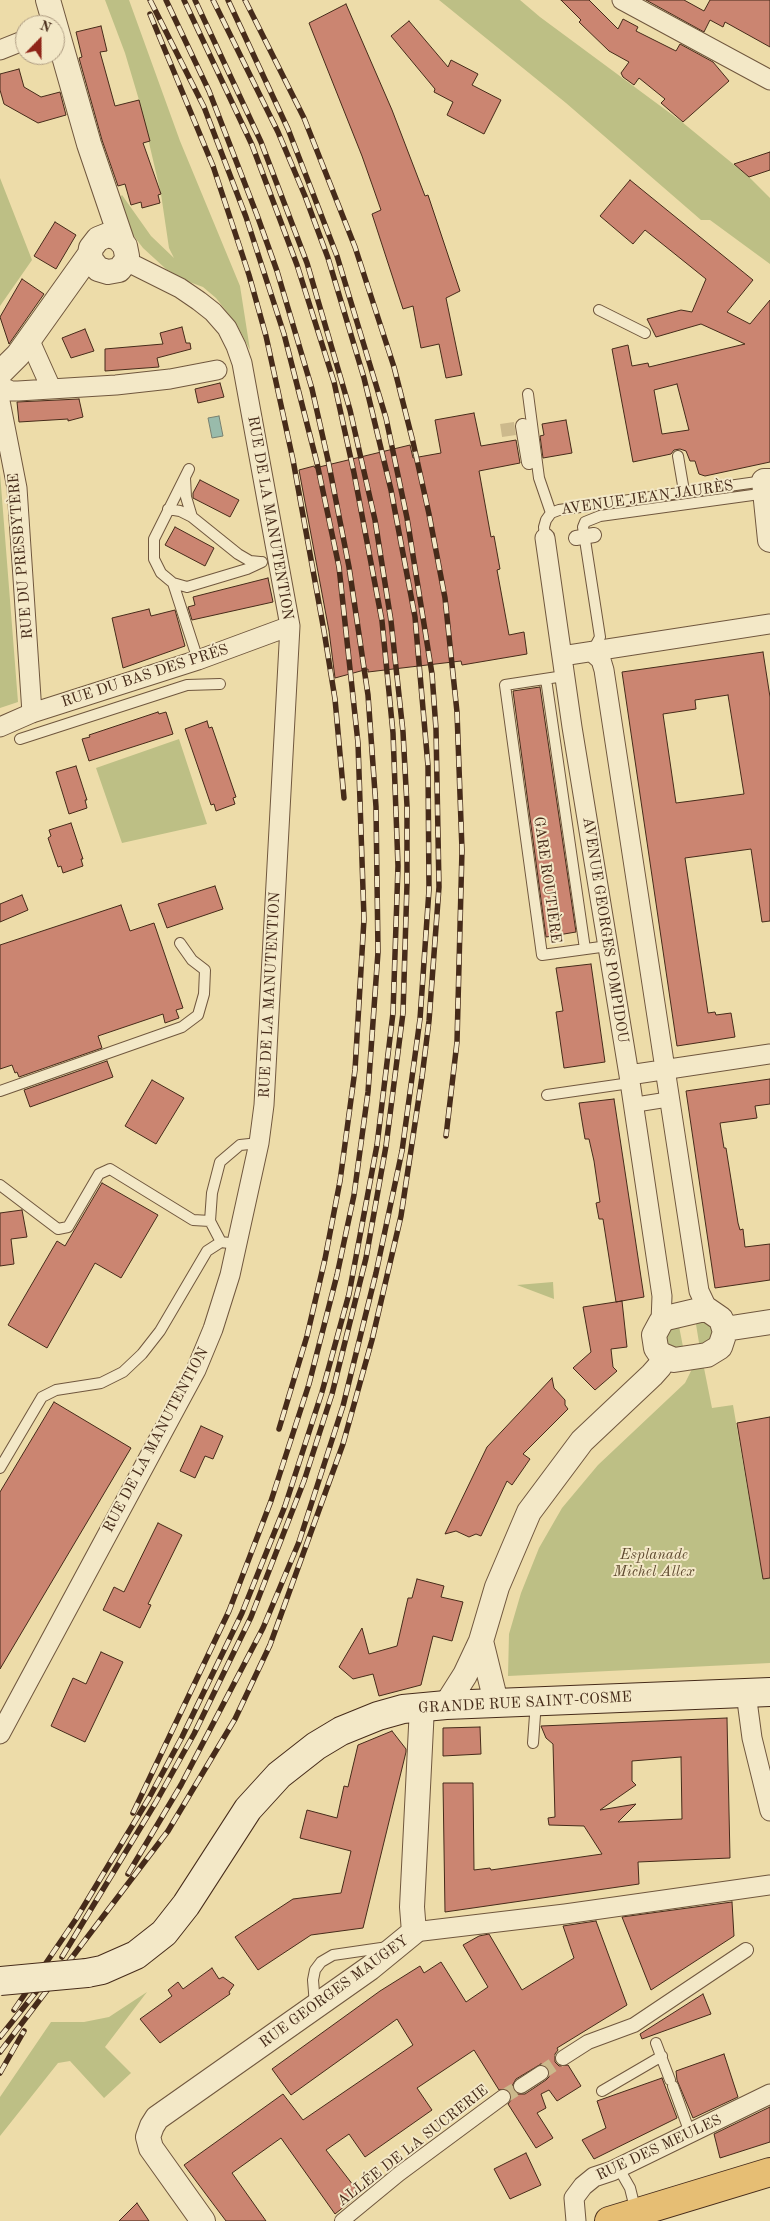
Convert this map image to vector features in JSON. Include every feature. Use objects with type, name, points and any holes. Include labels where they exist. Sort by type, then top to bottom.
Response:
[{"type":"main road","name":"GRANDE RUE SAINT-COSME","points":[[0,1981],[87,1973],[102,1970],[136,1954],[164,1933],[186,1906],[248,1808],[269,1785],[296,1760],[333,1736],[369,1720],[403,1709],[434,1706],[758,1692]]},
{"type":"main road","points":[[609,2221],[770,2172]]},
{"type":"street","points":[[48,0],[52,15]]},
{"type":"street","points":[[622,0],[770,80]]},
{"type":"street","points":[[0,50],[15,44]]},
{"type":"street","points":[[65,61],[95,163],[124,251],[119,270],[114,272],[97,255]]},
{"type":"street","points":[[95,163],[105,226],[97,255]]},
{"type":"street","points":[[124,251],[108,235],[97,255],[63,293],[29,338],[14,360],[0,389],[18,391],[148,382],[217,370]]},
{"type":"street","name":"RUE DE LA MANUTENTION","points":[[0,1734],[196,1370],[213,1329],[230,1276],[229,1243],[259,1142],[265,1096],[290,626],[270,561],[242,363],[236,346],[226,328],[213,312],[124,251]]},
{"type":"street","points":[[29,338],[51,388]]},
{"type":"street","name":"RUE DU PRESBYTÈRE","points":[[0,389],[17,488],[32,713]]},
{"type":"street","points":[[523,426],[530,462]]},
{"type":"street","points":[[768,487],[770,540]]},
{"type":"street","name":"AVENUE GEORGES POMPIDOU","points":[[546,542],[564,676],[662,1296],[661,1322]]},
{"type":"street","points":[[562,656],[770,624]]},
{"type":"street","name":"RUE DU BAS DES PRÉS","points":[[0,728],[32,713],[198,660],[290,626]]},
{"type":"street","points":[[592,652],[601,660],[604,670],[667,1069],[699,1291],[708,1310],[721,1319],[725,1329],[724,1340],[714,1352],[674,1360],[660,1354]]},
{"type":"street","points":[[629,1079],[667,1069],[770,1054]]},
{"type":"street","points":[[633,1105],[671,1099]]},
{"type":"street","points":[[405,1939],[412,1907],[434,1706],[465,1675],[482,1641],[496,1587],[529,1512],[582,1441],[652,1376],[660,1366],[662,1360],[656,1348],[654,1335],[661,1322],[666,1318],[708,1310]]},
{"type":"street","points":[[725,1329],[770,1322]]},
{"type":"street","points":[[482,1641],[496,1702]]},
{"type":"street","points":[[758,1692],[752,1738],[770,1811]]},
{"type":"street","name":"RUE GEORGES MAUGEY","points":[[203,2221],[151,2148],[148,2137],[157,2118],[370,1968],[405,1939],[770,1885]]},
{"type":"street","points":[[563,2058],[588,2042],[634,2026],[746,1950]]},
{"type":"street","points":[[521,2086],[541,2073]]},
{"type":"street","name":"RUE DES MEULES","points":[[576,2221],[574,2198],[583,2186],[594,2177],[612,2171],[770,2094]]},
{"type":"street","name":"ALLÉE DE LA SUCRERIE","points":[[342,2221],[400,2174],[503,2097]]},
{"type":"lane","points":[[599,310],[645,333]]},
{"type":"lane","points":[[528,394],[540,478],[551,512]]},
{"type":"lane","points":[[678,456],[684,491]]},
{"type":"lane","points":[[192,518],[186,497],[187,474],[154,539],[154,559],[161,572],[173,583],[188,587],[270,561]]},
{"type":"lane","name":"AVENUE JEAN JAURÈS","points":[[546,542],[544,527],[551,512],[684,491],[768,487]]},
{"type":"lane","name":"AVENUE JEAN JAURÈS","points":[[592,652],[600,637],[585,534],[585,522],[590,518],[600,516],[768,487]]},
{"type":"lane","points":[[168,509],[180,511],[192,518],[238,554],[250,561],[270,561]]},
{"type":"lane","points":[[173,583],[198,660]]},
{"type":"lane","name":"GARE ROUTIÈRE","points":[[546,679],[585,949],[542,955],[505,685],[564,676]]},
{"type":"lane","points":[[20,739],[187,685],[220,684]]},
{"type":"lane","points":[[0,1091],[182,1027],[198,1015],[204,994],[205,970],[192,960],[180,943]]},
{"type":"lane","points":[[585,949],[608,946]]},
{"type":"lane","points":[[547,1095],[629,1079]]},
{"type":"lane","points":[[0,1468],[42,1397],[56,1390],[100,1383],[123,1372],[142,1354],[160,1331],[207,1251],[229,1243],[210,1221],[212,1193],[220,1162],[240,1145],[259,1142]]},
{"type":"lane","points":[[0,1186],[58,1230],[68,1227],[99,1174],[110,1169],[193,1220],[210,1221]]},
{"type":"lane","points":[[533,1743],[536,1701]]},
{"type":"lane","points":[[315,2007],[313,1980],[315,1970],[320,1962],[333,1955],[405,1939]]},
{"type":"lane","points":[[656,2042],[690,2133]]},
{"type":"lane","points":[[602,2091],[662,2056]]},
{"type":"lane","points":[[612,2171],[622,2174],[630,2188],[636,2212]]},
{"type":"green space","points":[[105,0],[129,0],[180,141],[240,286],[250,350],[237,325],[216,298],[203,287],[184,280],[166,269],[143,248],[130,231],[117,201],[122,195],[151,236],[174,258],[169,248],[161,194],[139,100],[125,53]]},
{"type":"green space","points":[[439,0],[520,0],[540,17],[682,122],[749,177],[770,198],[770,264],[710,220],[701,220],[566,103]]},
{"type":"green space","points":[[0,178],[32,260],[0,306]]},
{"type":"green space","points":[[0,473],[18,702],[0,708]]},
{"type":"green space","points":[[179,739],[207,824],[122,843],[96,768]]},
{"type":"green space","points":[[553,1282],[554,1299],[517,1285]]},
{"type":"green space","points":[[704,1317],[717,1333],[700,1349],[695,1318]]},
{"type":"green space","points":[[678,1321],[684,1352],[669,1350],[662,1331]]},
{"type":"green space","name":"Esplanade Michel Allex","points":[[703,1363],[712,1408],[733,1405],[761,1568],[770,1567],[770,1663],[508,1676],[509,1634],[521,1593],[539,1548],[562,1508],[598,1465],[685,1383],[692,1369]]},
{"type":"green space","points":[[147,1992],[105,2047],[131,2073],[104,2098],[70,2061],[58,2063],[0,2136],[0,2097],[51,2022],[84,2022],[109,2017]]},
{"type":"shaded area","points":[[219,416],[223,436],[212,438],[208,418]]},
{"type":"building","points":[[561,0],[589,0],[618,29],[623,19],[638,27],[636,31],[676,51],[680,44],[713,62],[729,81],[683,122],[661,103],[665,99],[639,78],[634,85],[623,77],[621,73],[629,62],[609,51],[579,22],[581,20]]},
{"type":"building","points":[[646,0],[684,0],[704,11],[710,0],[770,0],[770,47],[725,22],[723,27],[710,20],[704,32]]},
{"type":"building","points":[[346,4],[392,110],[425,196],[428,195],[460,291],[446,298],[462,375],[446,378],[439,344],[421,348],[413,306],[403,309],[372,214],[381,210],[362,156],[309,23]]},
{"type":"building","points":[[409,21],[448,67],[451,60],[478,74],[472,85],[501,100],[484,134],[447,115],[453,102],[434,92],[435,89],[391,36]]},
{"type":"building","points":[[101,26],[107,51],[100,52],[115,106],[139,100],[150,141],[143,143],[161,194],[158,195],[160,203],[142,208],[141,202],[131,205],[125,184],[118,186],[102,140],[79,58],[82,57],[76,32]]},
{"type":"building","points":[[19,69],[24,87],[41,97],[60,92],[66,115],[38,123],[4,104],[0,90],[0,74]]},
{"type":"building","points":[[770,152],[770,170],[749,177],[734,164]]},
{"type":"building","points":[[630,180],[753,280],[727,312],[750,324],[770,300],[770,462],[705,476],[699,474],[695,461],[690,461],[686,451],[680,449],[674,450],[671,454],[633,462],[612,349],[628,345],[632,366],[648,363],[649,367],[745,344],[701,324],[656,337],[647,319],[681,310],[692,312],[706,279],[645,230],[633,244],[600,216]],"holes":[[[677,384],[689,430],[662,434],[654,390]]]},
{"type":"building","points":[[55,222],[76,235],[56,269],[34,256]]},
{"type":"building","points":[[22,279],[44,294],[9,344],[0,317]]},
{"type":"building","points":[[182,327],[186,343],[190,343],[191,349],[157,358],[159,367],[105,371],[105,349],[163,344],[160,333]]},
{"type":"building","points":[[85,329],[94,351],[71,358],[62,338]]},
{"type":"building","points":[[220,383],[224,397],[198,403],[195,389]]},
{"type":"building","points":[[79,399],[83,417],[68,421],[68,419],[19,422],[17,402]]},
{"type":"building","points":[[474,413],[481,446],[516,440],[520,463],[479,471],[491,537],[494,536],[500,569],[497,570],[509,635],[524,632],[527,654],[462,665],[461,661],[368,672],[368,669],[335,678],[329,631],[299,470],[314,466],[315,468],[410,445],[413,458],[441,453],[435,420]]},
{"type":"building","points":[[566,420],[572,453],[543,458],[540,436],[544,435],[542,424]]},
{"type":"building","points":[[200,480],[239,500],[230,517],[193,498],[193,493]]},
{"type":"building","points":[[175,527],[214,548],[205,566],[165,545]]},
{"type":"building","points":[[268,578],[273,602],[192,620],[188,607],[195,605],[193,597]]},
{"type":"building","points":[[149,609],[151,616],[175,610],[185,646],[123,668],[112,618]]},
{"type":"building","points":[[763,652],[770,697],[770,921],[762,922],[751,849],[685,858],[708,1013],[715,1012],[716,1015],[731,1013],[735,1037],[677,1046],[622,672]],"holes":[[[728,695],[744,794],[676,803],[663,714],[696,709],[695,700]]]},
{"type":"building","points":[[540,687],[576,932],[546,937],[513,691]]},
{"type":"building","points":[[158,712],[159,714],[166,712],[173,734],[89,761],[82,739]]},
{"type":"building","points":[[207,721],[209,728],[212,727],[236,797],[233,798],[235,804],[216,811],[214,804],[211,805],[185,729]]},
{"type":"building","points":[[76,766],[87,800],[85,800],[87,808],[69,814],[56,772]]},
{"type":"building","points":[[71,823],[83,859],[81,859],[83,866],[63,873],[61,866],[58,867],[48,838],[51,836],[49,830]]},
{"type":"building","points":[[215,886],[223,909],[167,928],[158,904]]},
{"type":"building","points":[[22,895],[28,910],[0,922],[0,904]]},
{"type":"building","points":[[121,905],[130,931],[154,923],[183,1008],[176,1010],[179,1018],[165,1023],[163,1014],[98,1036],[102,1048],[19,1077],[12,1065],[0,1069],[0,945]]},
{"type":"building","points":[[591,964],[605,1062],[564,1068],[556,1012],[563,1011],[556,968]]},
{"type":"building","points":[[107,1061],[113,1077],[30,1107],[24,1090]]},
{"type":"building","points":[[770,1079],[770,1104],[755,1106],[757,1118],[720,1123],[738,1223],[740,1230],[743,1229],[745,1247],[770,1244],[770,1280],[715,1288],[686,1091]]},
{"type":"building","points":[[152,1080],[184,1098],[156,1144],[125,1126]]},
{"type":"building","points":[[614,1099],[644,1297],[616,1302],[603,1219],[599,1219],[596,1203],[600,1202],[594,1161],[589,1139],[585,1139],[579,1103]]},
{"type":"building","points":[[102,1183],[158,1215],[121,1278],[95,1263],[47,1348],[8,1325],[57,1241],[65,1246]]},
{"type":"building","points":[[22,1210],[27,1237],[11,1239],[14,1264],[0,1266],[0,1213]]},
{"type":"building","points":[[622,1301],[627,1347],[611,1349],[613,1367],[617,1371],[595,1390],[573,1368],[591,1352],[583,1307]]},
{"type":"building","points":[[552,1378],[554,1388],[565,1400],[565,1405],[568,1409],[523,1454],[530,1459],[512,1485],[507,1481],[481,1536],[476,1534],[469,1537],[456,1531],[445,1534],[487,1447]]},
{"type":"building","points":[[54,1402],[131,1448],[0,1669],[0,1492]]},
{"type":"building","points":[[770,1417],[770,1578],[763,1579],[737,1423]]},
{"type":"building","points":[[201,1426],[223,1436],[213,1459],[205,1456],[195,1478],[180,1471]]},
{"type":"building","points":[[158,1523],[182,1535],[148,1604],[151,1605],[140,1628],[103,1610],[114,1587],[124,1592]]},
{"type":"building","points":[[417,1579],[444,1586],[441,1597],[463,1602],[452,1641],[433,1636],[421,1685],[379,1696],[373,1674],[353,1679],[339,1667],[362,1628],[369,1654],[397,1646],[408,1598],[412,1598]]},
{"type":"building","points":[[101,1652],[123,1662],[85,1742],[51,1726],[73,1678],[86,1684]]},
{"type":"building","points":[[727,1718],[730,1858],[638,1862],[639,1884],[445,1912],[443,1783],[473,1783],[474,1870],[490,1868],[491,1870],[602,1854],[584,1826],[549,1825],[548,1818],[555,1817],[553,1744],[546,1738],[541,1726]],"holes":[[[681,1757],[682,1819],[618,1822],[636,1804],[600,1810],[636,1785],[632,1781],[632,1761]]]},
{"type":"building","points":[[480,1727],[481,1754],[443,1756],[443,1728]]},
{"type":"building","points":[[392,1731],[406,1749],[406,1752],[363,1928],[311,1935],[258,1970],[235,1937],[293,1899],[341,1893],[351,1851],[300,1838],[307,1810],[337,1818],[344,1786],[348,1787],[358,1745]]},
{"type":"building","points":[[732,1902],[734,1936],[651,1990],[622,1917]]},
{"type":"building","points":[[596,1921],[627,2005],[557,2048],[555,2062],[559,2066],[568,2065],[581,2086],[557,2101],[549,2090],[541,2094],[546,2108],[537,2113],[553,2138],[536,2148],[508,2104],[511,2100],[510,2092],[506,2089],[499,2090],[474,2050],[417,2088],[432,2110],[365,2157],[349,2134],[326,2150],[360,2194],[335,2214],[281,2138],[232,2173],[266,2221],[226,2221],[184,2165],[283,2094],[303,2120],[413,2045],[397,2019],[291,2095],[272,2069],[380,1991],[420,1966],[424,1973],[441,1962],[466,2002],[488,1987],[463,1945],[479,1936],[489,1934],[522,1990],[574,1958],[563,1926]],"holes":[[[541,2064],[549,2069],[549,2077],[525,2094],[517,2094],[514,2091],[512,2086],[516,2079]]]},
{"type":"building","points":[[212,1968],[219,1979],[223,1977],[234,1985],[229,1992],[230,1994],[160,2043],[140,2019],[172,1996],[168,1990],[178,1982],[183,1989]]},
{"type":"building","points":[[703,1994],[711,2014],[642,2039],[640,2034]]},
{"type":"building","points":[[724,2054],[738,2097],[693,2118],[677,2080],[676,2071]]},
{"type":"building","points":[[662,2078],[677,2118],[594,2159],[582,2140],[606,2128],[597,2101]]},
{"type":"building","points":[[770,2107],[770,2142],[720,2158],[714,2134]]},
{"type":"building","points":[[526,2153],[541,2185],[510,2199],[494,2169]]},
{"type":"building","points":[[137,2203],[149,2221],[119,2221]]},
{"type":"tunnel","points":[[507,423],[509,436]]},
{"type":"tunnel","points":[[541,2073],[563,2058]]},
{"type":"tunnel","points":[[503,2097],[521,2086]]},
{"type":"railway","points":[[150,0],[204,107],[246,217],[284,334],[317,463],[339,567],[358,743],[364,919],[355,1070],[340,1181],[325,1259],[307,1336],[279,1429]]},
{"type":"railway","points":[[133,1813],[229,1611],[271,1501],[309,1384],[337,1275],[354,1195],[368,1092],[378,952],[376,807],[368,695],[349,567],[328,460],[312,389],[277,271],[209,91],[166,0]]},
{"type":"railway","points":[[14,2010],[76,1919],[149,1798],[182,1737],[242,1613],[285,1506],[322,1392],[349,1294],[377,1145],[393,1013],[398,866],[393,733],[382,621],[354,473],[334,382],[297,265],[252,145],[184,0]]},
{"type":"railway","points":[[62,1957],[156,1802],[194,1734],[251,1617],[304,1481],[332,1394],[366,1258],[386,1146],[403,1013],[407,884],[407,806],[403,732],[391,621],[375,520],[350,410],[307,263],[261,142],[195,0]]},
{"type":"railway","points":[[128,1874],[181,1785],[263,1628],[299,1542],[343,1406],[376,1273],[402,1151],[420,1019],[429,890],[428,766],[415,617],[391,490],[364,378],[328,258],[305,196],[278,132],[213,0]]},
{"type":"railway","points":[[0,2052],[168,1831],[235,1719],[270,1645],[343,1444],[372,1340],[401,1216],[429,1021],[439,887],[436,729],[432,674],[407,518],[386,418],[337,256],[288,129],[228,0]]},
{"type":"railway","points":[[245,0],[304,118],[355,247],[394,367],[429,514],[445,598],[457,712],[462,850],[457,1042],[446,1136]]},
{"type":"railway","points":[[150,14],[213,166],[249,275],[266,336],[293,460],[324,631],[335,699],[344,798]]},
{"type":"railway","points":[[0,2037],[44,1982]]},
{"type":"railway","points":[[0,2073],[24,2031]]}]
